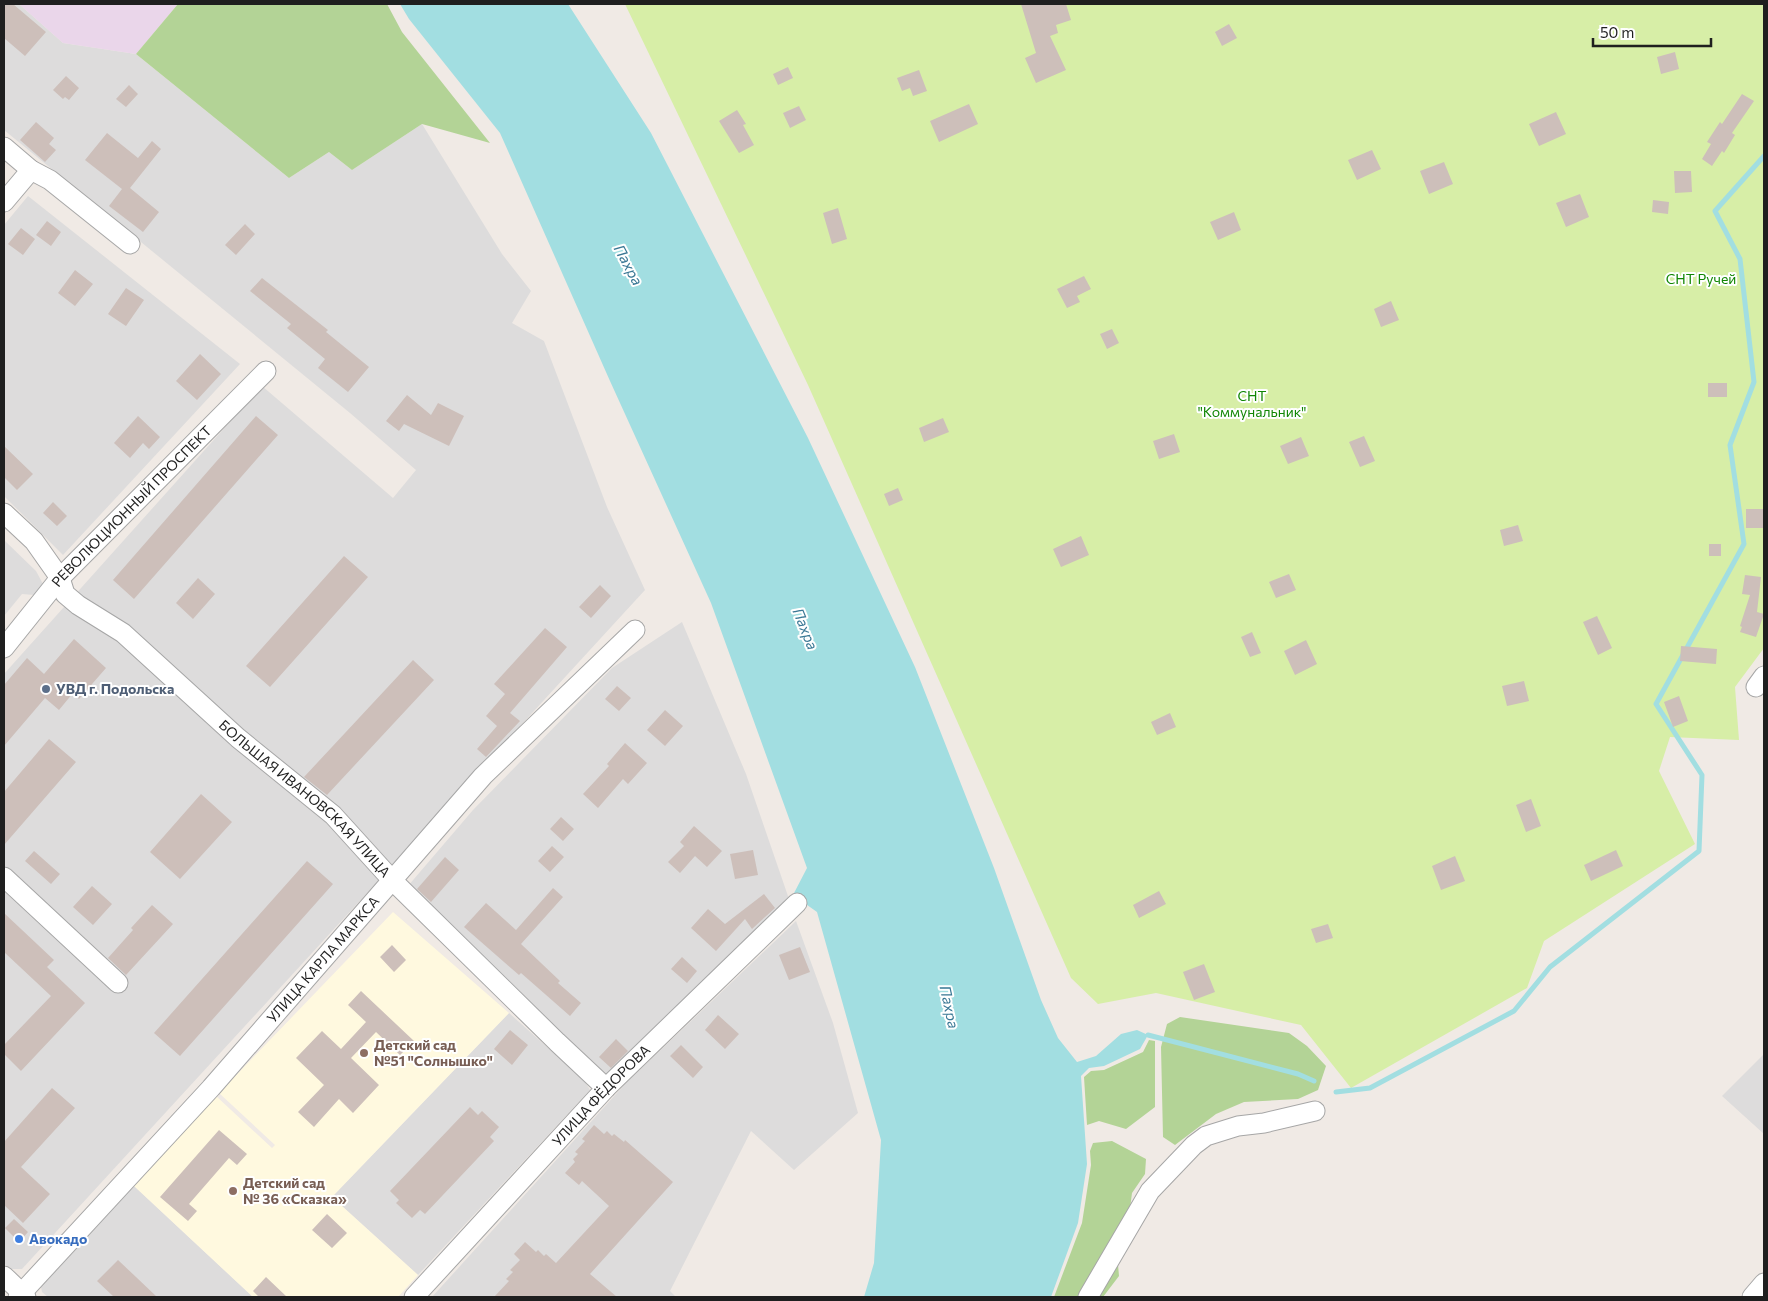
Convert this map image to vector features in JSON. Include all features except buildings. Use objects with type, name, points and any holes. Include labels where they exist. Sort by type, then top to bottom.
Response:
[{"type":"street","points":[[4,147],[31,170],[50,180],[130,244]]},
{"type":"street","points":[[4,202],[31,170]]},
{"type":"street","name":"РЕВОЛЮЦИОННЫЙ ПРОСПЕКТ","points":[[4,648],[60,578],[266,371]]},
{"type":"street","name":"БОЛЬШАЯ ИВАНОВСКАЯ УЛИЦА","points":[[4,513],[34,541],[60,578],[65,594],[78,605],[123,633],[238,738],[333,815],[392,880],[606,1088]]},
{"type":"street","name":"УЛИЦА КАРЛА МАРКСА","points":[[22,1296],[211,1088],[483,776],[635,630]]},
{"type":"street","points":[[4,877],[118,983]]},
{"type":"street","name":"УЛИЦА ФЁДОРОВА","points":[[414,1297],[606,1088],[797,903]]},
{"type":"street","points":[[1088,1297],[1150,1191],[1194,1144],[1206,1136],[1238,1126],[1264,1123],[1315,1112]]},
{"type":"street","points":[[4,1276],[22,1296]]},
{"type":"street","points":[[1752,1297],[1764,1283]]},
{"type":"shaded area","points":[[4,4],[19,4],[63,43],[136,54],[289,178],[329,152],[352,170],[422,124],[502,254],[531,291],[512,323],[544,341],[607,507],[645,590],[22,1269],[9,1269],[4,1263],[4,674],[262,386],[393,498],[416,470],[350,413],[4,130]]},
{"type":"shaded area","points":[[19,4],[178,4],[136,54],[63,43]]},
{"type":"shaded area","points":[[28,196],[240,364],[63,555],[4,496],[4,225]]},
{"type":"shaded area","points":[[4,540],[36,571],[43,584],[34,595],[22,594],[4,616]]},
{"type":"shaded area","points":[[682,622],[746,774],[789,899],[608,1078],[402,893],[473,810],[612,668]]},
{"type":"shaded area","points":[[393,912],[509,1013],[332,1197],[418,1275],[398,1297],[253,1297],[134,1186],[216,1096],[272,1148],[275,1145],[219,1093]]},
{"type":"shaded area","points":[[796,921],[833,1023],[858,1113],[794,1170],[751,1131],[670,1291],[676,1297],[432,1297],[626,1083]]},
{"type":"shaded area","points":[[509,1013],[584,1080],[590,1090],[418,1275],[332,1197]]},
{"type":"shaded area","points":[[1764,1054],[1764,1134],[1722,1096]]},
{"type":"shaded area","points":[[134,1186],[253,1297],[48,1297],[42,1292],[41,1287]]},
{"type":"green space","points":[[178,4],[387,4],[402,32],[490,143],[422,124],[352,170],[329,152],[289,178],[136,54]]},
{"type":"green space","name":"СНТ \"Коммунальник\"","points":[[625,4],[1764,4],[1764,648],[1735,687],[1739,740],[1670,737],[1659,771],[1695,844],[1544,941],[1527,988],[1351,1088],[1301,1025],[1156,993],[1098,1004],[1071,978],[808,385]]},
{"type":"green space","points":[[1180,1017],[1289,1033],[1307,1046],[1326,1066],[1318,1090],[1298,1099],[1244,1102],[1216,1114],[1175,1145],[1163,1137],[1161,1047],[1167,1024]]},
{"type":"green space","points":[[1149,1040],[1155,1041],[1155,1107],[1126,1129],[1099,1121],[1087,1125],[1084,1077],[1091,1071],[1104,1070],[1143,1052]]},
{"type":"green space","points":[[1112,1141],[1146,1159],[1145,1174],[1132,1193],[1129,1216],[1117,1253],[1119,1276],[1103,1297],[1054,1297],[1082,1223],[1091,1165],[1090,1151],[1093,1143]]},
{"type":"water","name":"Пахра","points":[[400,4],[568,4],[651,133],[808,438],[915,667],[994,868],[1041,1000],[1058,1038],[1077,1062],[1096,1056],[1121,1034],[1137,1030],[1148,1035],[1140,1049],[1104,1066],[1089,1068],[1081,1076],[1087,1164],[1078,1223],[1051,1297],[864,1297],[874,1263],[881,1140],[817,912],[793,895],[807,868],[711,603],[500,133],[409,19]]},
{"type":"waterway","points":[[1336,1092],[1370,1088],[1514,1011],[1550,967],[1699,851],[1702,775],[1656,704],[1744,544],[1730,445],[1754,382],[1740,259],[1715,211],[1764,156]]},
{"type":"waterway","points":[[1148,1035],[1298,1074],[1314,1081]]},
{"type":"place","name":"УВД г. Подольска","points":[[46,689]]},
{"type":"place","name":"Детский сад №51 \"Солнышко\"","points":[[364,1053]]},
{"type":"place","name":"Детский сад № 36 «Сказка»","points":[[233,1191]]},
{"type":"place","name":"Авокадо","points":[[19,1239]]},
{"type":"park label","name":"СНТ Ручей","points":[[1701,279]]}]
